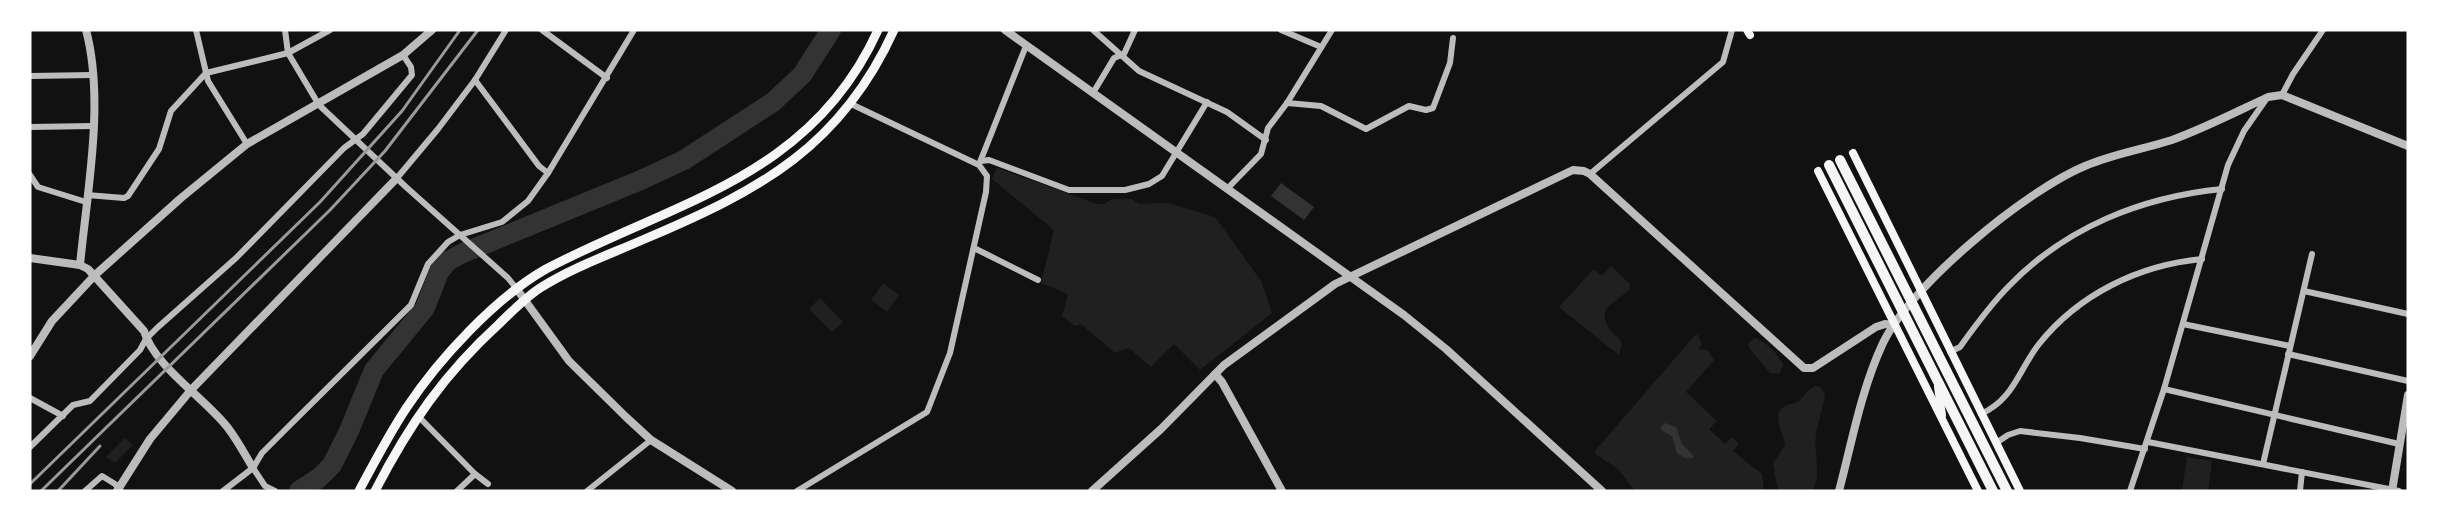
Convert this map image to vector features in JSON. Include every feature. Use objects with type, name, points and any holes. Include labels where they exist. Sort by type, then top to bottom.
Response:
[{"type":"highway","points":[[1840,160],[2007,491]]},
{"type":"highway","points":[[1829,165],[1993,491]]},
{"type":"main road","points":[[359,491],[407,407],[429,378],[478,323],[516,288],[563,260],[725,187],[774,157],[808,128],[838,94],[862,60],[878,30]]},
{"type":"main road","points":[[375,491],[418,416],[464,359],[525,300],[570,272],[730,201],[757,186],[810,146],[849,103],[875,67],[894,30]]},
{"type":"main road","points":[[1853,153],[2020,491]]},
{"type":"main road","points":[[1818,171],[1978,491]]},
{"type":"main road","points":[[1907,306],[1934,365],[1944,425]]},
{"type":"street","points":[[80,265],[93,126],[93,75],[91,49],[86,30]]},
{"type":"street","points":[[196,30],[208,81],[247,144]]},
{"type":"street","points":[[285,30],[288,53],[319,105],[508,278],[569,361],[651,440],[732,491]]},
{"type":"street","points":[[30,175],[38,187],[86,199],[124,198],[128,196],[159,149],[171,111],[206,73],[288,53],[330,30]]},
{"type":"street","points":[[30,356],[52,321],[95,275],[181,198],[247,144],[319,105],[403,55],[432,30]]},
{"type":"street","points":[[85,491],[102,476],[115,484],[119,490],[150,439],[191,390],[397,178],[476,80],[506,30]]},
{"type":"street","points":[[542,30],[607,78]]},
{"type":"street","points":[[223,491],[253,468],[262,453],[411,305],[428,264],[448,242],[502,222],[528,201],[607,78],[634,30]]},
{"type":"street","points":[[1005,30],[1430,335],[1602,491]]},
{"type":"street","points":[[1093,30],[1139,71],[1227,112],[1266,140]]},
{"type":"street","points":[[1093,93],[1114,58],[1124,54],[1135,30]]},
{"type":"street","points":[[1281,30],[1322,47]]},
{"type":"street","points":[[1227,189],[1262,154],[1268,128],[1287,103],[1332,30]]},
{"type":"street","points":[[1590,174],[1723,62],[1732,30]]},
{"type":"street","points":[[2282,95],[2293,74],[2323,30]]},
{"type":"street","points":[[1287,103],[1321,106],[1366,129],[1409,106],[1426,110],[1433,108],[1450,63],[1453,38]]},
{"type":"street","points":[[980,163],[1026,46]]},
{"type":"street","points":[[30,447],[73,405],[90,401],[140,350],[146,339],[236,258],[344,148],[363,134],[412,75],[411,67],[403,55]]},
{"type":"street","points":[[30,76],[93,75]]},
{"type":"street","points":[[476,80],[539,166],[548,173]]},
{"type":"street","points":[[1839,491],[1868,378],[1884,341],[1907,306],[1920,290],[2011,210],[2055,182],[2086,165],[2181,136],[2268,97],[2282,95],[2408,146]]},
{"type":"street","points":[[2130,491],[2148,442],[2235,146],[2268,97]]},
{"type":"street","points":[[980,163],[989,160],[1068,190],[1125,190],[1159,179],[1207,102]]},
{"type":"street","points":[[797,491],[927,412],[950,353],[986,192],[987,176],[980,163],[849,103]]},
{"type":"street","points":[[30,127],[93,126]]},
{"type":"street","points":[[1092,491],[1161,429],[1215,374],[1335,285],[1568,172],[1578,170],[1590,174],[1804,368],[1813,368],[1876,327],[1885,324],[1894,325]]},
{"type":"street","points":[[1950,352],[1960,346],[2010,284],[2035,262],[2075,233],[2142,204],[2178,194],[2222,189]]},
{"type":"street","points":[[974,248],[1038,280]]},
{"type":"street","points":[[2263,464],[2312,254]]},
{"type":"street","points":[[30,258],[80,265],[95,275],[144,331],[156,355],[228,428],[265,486],[275,491]]},
{"type":"street","points":[[1981,414],[1996,407],[2004,399],[2038,345],[2062,319],[2091,297],[2152,268],[2202,259]]},
{"type":"street","points":[[2304,291],[2408,314]]},
{"type":"street","points":[[2183,324],[2290,346]]},
{"type":"street","points":[[2288,354],[2408,381]]},
{"type":"street","points":[[1215,374],[1222,382],[1282,491]]},
{"type":"street","points":[[2164,389],[2399,444]]},
{"type":"street","points":[[2148,442],[2395,491],[2399,444],[2408,395]]},
{"type":"street","points":[[30,398],[63,416]]},
{"type":"street","points":[[418,416],[475,474],[488,484]]},
{"type":"street","points":[[1996,443],[2020,431],[2145,449]]},
{"type":"street","points":[[587,491],[651,440]]},
{"type":"street","points":[[2300,491],[2302,472]]},
{"type":"street","points":[[457,491],[475,474]]},
{"type":"shaded area","points":[[997,168],[1097,204],[1104,204],[1112,199],[1132,199],[1139,204],[1168,203],[1215,217],[1261,281],[1272,313],[1200,370],[1174,344],[1151,367],[1129,348],[1115,353],[1081,324],[1075,326],[1062,316],[1068,294],[1041,283],[1054,230],[992,179]]},
{"type":"shaded area","points":[[1281,183],[1314,207],[1304,220],[1271,196]]},
{"type":"shaded area","points":[[1611,266],[1630,284],[1626,293],[1611,304],[1605,313],[1608,328],[1622,344],[1619,355],[1559,307],[1594,269],[1602,276]]},
{"type":"shaded area","points":[[883,283],[899,295],[887,312],[871,300]]},
{"type":"shaded area","points":[[820,298],[843,322],[832,332],[809,309]]},
{"type":"shaded area","points":[[1695,335],[1698,335],[1702,344],[1698,349],[1707,350],[1714,360],[1686,392],[1717,421],[1709,429],[1725,444],[1732,437],[1739,444],[1733,451],[1762,474],[1764,491],[1635,491],[1618,469],[1596,454],[1595,451]]},
{"type":"shaded area","points":[[1754,338],[1771,348],[1778,357],[1783,365],[1779,374],[1770,373],[1749,348],[1748,344]]},
{"type":"shaded area","points":[[1819,386],[1825,394],[1815,440],[1816,484],[1813,491],[1778,491],[1773,464],[1785,445],[1778,421],[1779,411],[1784,406],[1798,401],[1810,389]]},
{"type":"shaded area","points":[[1665,423],[1676,427],[1682,444],[1693,455],[1693,458],[1686,459],[1677,453],[1672,436],[1661,430]]},
{"type":"shaded area","points":[[125,438],[133,445],[115,463],[106,457]]},
{"type":"shaded area","points":[[2187,457],[2212,461],[2208,491],[2182,491]]},
{"type":"waterway","points":[[299,491],[319,478],[332,465],[349,431],[374,370],[425,308],[439,272],[448,261],[684,160],[773,102],[802,75],[831,30]]},
{"type":"railway","points":[[30,484],[320,202],[402,111],[460,30]]},
{"type":"railway","points":[[41,491],[330,210],[385,151],[478,30]]},
{"type":"railway","points":[[58,491],[100,446]]}]
